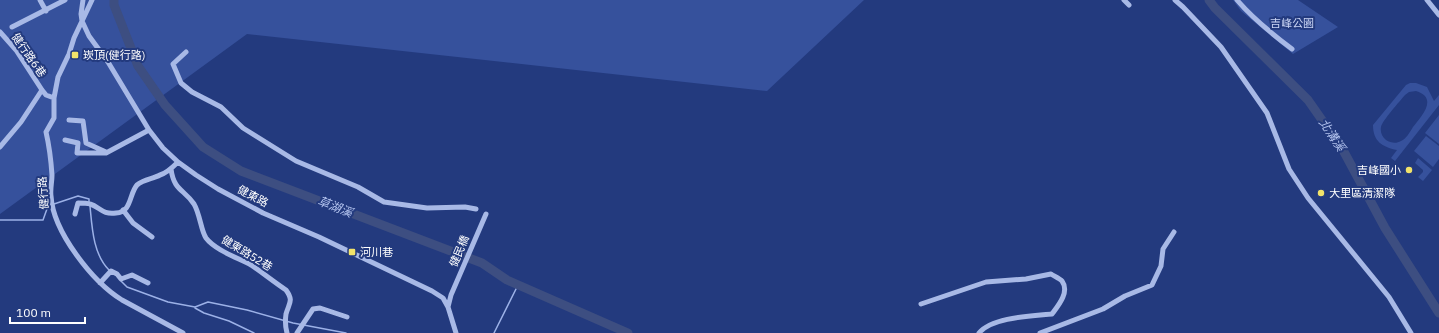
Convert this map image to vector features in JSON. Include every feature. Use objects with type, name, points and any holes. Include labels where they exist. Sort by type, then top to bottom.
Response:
[{"type":"street","points":[[40,0],[46,11]]},
{"type":"street","points":[[12,27],[66,0]]},
{"type":"street","name":"健行路","points":[[82,21],[81,14],[83,0]]},
{"type":"street","name":"健行路","points":[[92,0],[58,77],[54,98],[54,118],[46,132],[52,175],[51,196],[55,217],[60,229],[83,264],[113,295],[183,333]]},
{"type":"street","points":[[1124,0],[1129,5]]},
{"type":"street","points":[[1175,0],[1184,7],[1221,47],[1267,113],[1290,169],[1308,198],[1389,296],[1411,333]]},
{"type":"street","points":[[1237,0],[1249,14],[1292,49]]},
{"type":"street","points":[[1427,0],[1439,14]]},
{"type":"street","name":"健東路","points":[[82,21],[89,36],[108,62],[149,130],[163,148],[178,162],[218,190],[263,213],[432,291],[443,298],[448,307],[456,333]]},
{"type":"street","name":"健行路6巷","points":[[0,32],[16,50],[42,90],[54,98]]},
{"type":"street","points":[[186,52],[173,64],[181,83],[192,92],[221,107],[243,128],[296,161],[358,187],[384,202],[427,208],[464,207],[476,209]]},
{"type":"street","name":"健行路6巷","points":[[0,147],[21,122],[42,90]]},
{"type":"street","points":[[70,120],[83,121],[86,143],[106,153]]},
{"type":"street","points":[[65,140],[78,143],[77,153],[106,153],[149,130]]},
{"type":"street","points":[[75,214],[78,203],[91,204],[109,214],[119,213],[128,207],[137,185],[149,178],[160,175],[171,169],[178,162]]},
{"type":"street","name":"健東路52巷","points":[[171,169],[172,178],[176,186],[193,203],[200,217],[206,238],[214,245],[251,265],[286,290],[290,296],[291,302],[286,313],[285,325],[287,333]]},
{"type":"street","points":[[123,210],[133,223],[152,237]]},
{"type":"street","name":"健民橋","points":[[448,307],[451,295],[486,214]]},
{"type":"street","points":[[1040,333],[1103,309],[1125,296],[1152,285],[1161,266],[1163,249],[1174,232]]},
{"type":"street","points":[[100,283],[111,271],[117,274],[121,279],[132,275],[148,282]]},
{"type":"street","points":[[921,304],[986,282],[1026,279],[1051,274],[1062,282],[1065,290],[1052,314],[1023,317],[998,322],[989,325],[979,333]]},
{"type":"street","points":[[297,333],[313,309],[320,308],[347,317]]},
{"type":"green space","points":[[0,0],[864,0],[767,91],[247,34],[0,214]]},
{"type":"green space","name":"吉峰公園","points":[[1233,0],[1298,0],[1338,27],[1293,54],[1241,11]]},
{"type":"green space","points":[[1416,83],[1427,87],[1434,101],[1439,95],[1439,105],[1395,161],[1391,158],[1397,150],[1387,147],[1379,142],[1373,131],[1373,125],[1406,85]],"holes":[[[1416,91],[1423,94],[1426,98],[1426,108],[1408,135],[1397,143],[1386,140],[1381,131],[1384,120],[1409,92]]]},
{"type":"green space","points":[[1439,115],[1439,144],[1425,133]]},
{"type":"green space","points":[[1426,136],[1439,146],[1439,159],[1433,167],[1414,151]]},
{"type":"green space","points":[[1418,158],[1432,170],[1423,181],[1418,177],[1423,170],[1415,163]]},
{"type":"waterway","name":"草湖溪","points":[[114,0],[114,5],[138,66],[165,105],[203,147],[241,171],[482,263],[507,280],[628,333]]},
{"type":"waterway","name":"北溝溪","points":[[1209,0],[1215,8],[1308,100],[1343,150],[1385,228],[1439,313]]},
{"type":"waterway","points":[[54,204],[78,196],[89,199],[89,202]]},
{"type":"waterway","points":[[0,220],[43,220],[48,206],[50,205]]},
{"type":"waterway","points":[[90,206],[96,248],[104,264],[109,270]]},
{"type":"waterway","points":[[121,281],[127,287],[168,302],[195,307],[208,302],[247,310],[293,323],[346,333]]},
{"type":"waterway","points":[[494,333],[518,285]]},
{"type":"waterway","points":[[195,308],[204,313],[229,321],[254,333]]},
{"type":"place","name":"崁頂(健行路)","points":[[75,55]]},
{"type":"place","name":"吉峰國小","points":[[1409,170]]},
{"type":"place","name":"大里區清潔隊","points":[[1321,193]]},
{"type":"place","name":"河川巷","points":[[352,252]]}]
